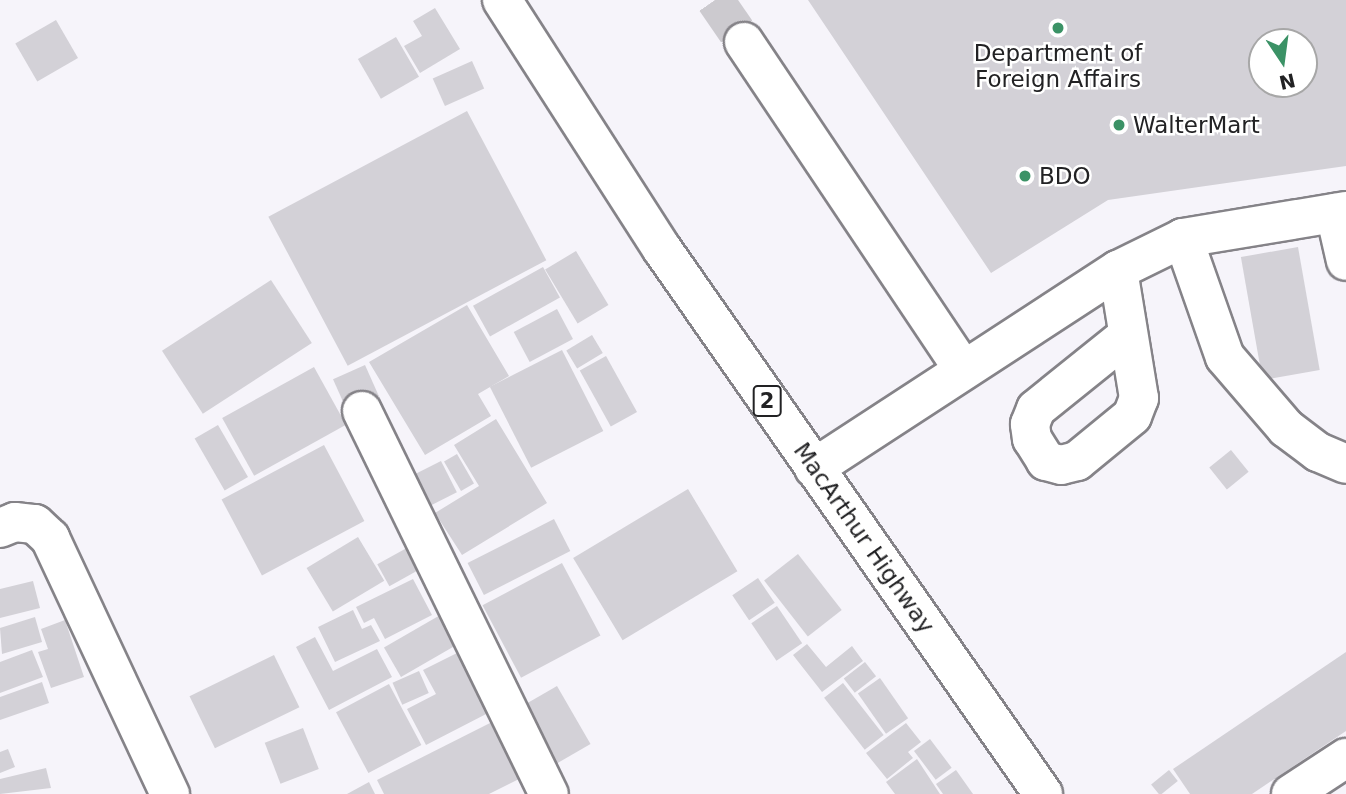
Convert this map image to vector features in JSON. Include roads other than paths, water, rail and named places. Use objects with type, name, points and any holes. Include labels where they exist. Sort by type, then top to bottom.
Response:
[{"type":"main road","name":"MacArthur Highway","points":[[502,0],[594,148],[1043,794]]},
{"type":"main road","points":[[744,42],[962,368]]},
{"type":"main road","points":[[814,468],[962,368],[1118,270],[1183,238],[1340,212],[1346,261]]},
{"type":"main road","points":[[1183,238],[1225,357],[1286,428],[1318,452],[1346,464]]},
{"type":"main road","points":[[1118,270],[1129,335]]},
{"type":"main road","points":[[362,411],[549,794]]},
{"type":"main road","points":[[0,528],[15,522],[35,524],[50,538],[170,794]]},
{"type":"main road","points":[[1291,794],[1346,758]]},
{"type":"tunnel","points":[[715,0],[744,42]]},
{"type":"place","name":"Department of Foreign Affairs","points":[[1058,28]]},
{"type":"place","name":"WalterMart","points":[[1119,125]]},
{"type":"place","name":"BDO","points":[[1025,176]]}]
